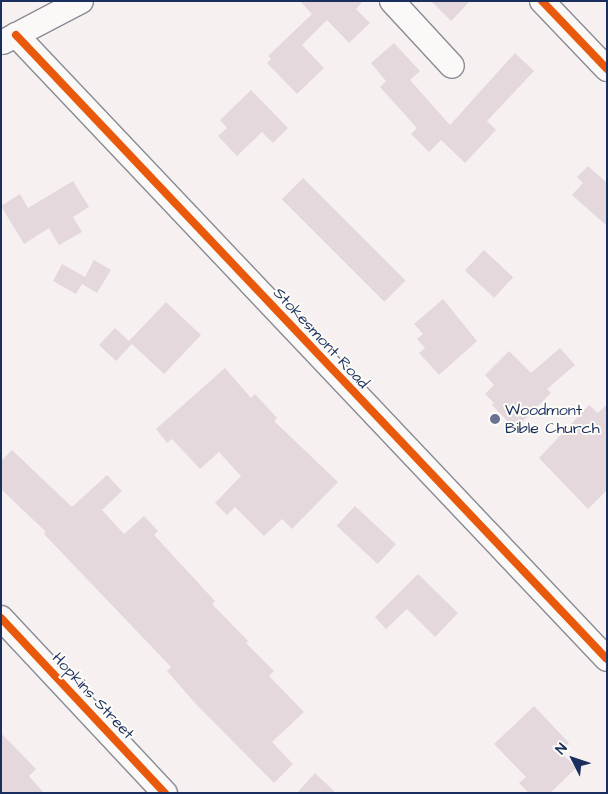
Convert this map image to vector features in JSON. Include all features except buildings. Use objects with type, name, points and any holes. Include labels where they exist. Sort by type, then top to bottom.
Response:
[{"type":"street","points":[[9,39],[81,1]]},
{"type":"street","points":[[392,1],[452,66]]},
{"type":"street","points":[[542,1],[607,69]]},
{"type":"street","name":"Stokesmont Road","points":[[9,39],[607,659]]},
{"type":"street","name":"Hopkins Street","points":[[1,618],[165,793]]},
{"type":"cycle path","points":[[542,1],[607,69]]},
{"type":"cycle path","points":[[16,35],[607,659]]},
{"type":"cycle path","points":[[1,618],[165,793]]},
{"type":"place","name":"Woodmont Bible Church","points":[[495,419]]}]
